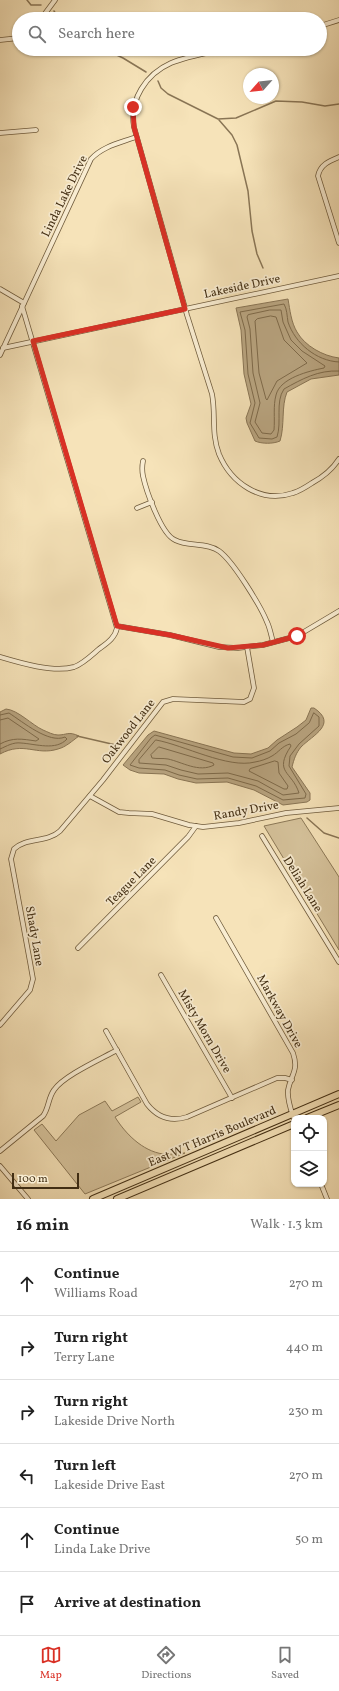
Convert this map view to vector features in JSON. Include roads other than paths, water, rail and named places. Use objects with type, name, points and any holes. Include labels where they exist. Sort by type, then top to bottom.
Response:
[{"type":"main road","name":"East W T Harris Boulevard","points":[[295,1115],[339,1094]]},
{"type":"main road","points":[[314,1115],[339,1105]]},
{"type":"main road","name":"East W T Harris Boulevard","points":[[93,1199],[291,1117]]},
{"type":"main road","name":"East W T Harris Boulevard","points":[[117,1199],[291,1125]]},
{"type":"street","points":[[46,12],[55,0]]},
{"type":"street","points":[[327,24],[339,20]]},
{"type":"street","points":[[0,40],[12,39]]},
{"type":"street","points":[[197,56],[173,62],[160,69],[149,78],[139,92],[134,103],[133,123],[185,309],[214,401],[214,432],[216,443],[224,463],[236,480],[248,489],[260,494],[286,495],[300,490],[333,468],[339,459]]},
{"type":"street","points":[[0,133],[36,130]]},
{"type":"street","name":"Linda Lake Drive","points":[[0,355],[91,159],[96,154],[108,147],[136,137]]},
{"type":"street","points":[[339,157],[324,164],[319,171],[318,176],[339,243]]},
{"type":"street","name":"Lakeside Drive","points":[[3,348],[339,276]]},
{"type":"street","points":[[0,289],[23,305],[117,626],[116,632],[110,640],[81,664],[73,667],[60,668],[39,666],[0,657]]},
{"type":"street","points":[[143,460],[143,475],[152,502],[162,526],[169,537],[178,542],[214,548],[225,556],[247,587],[263,614],[269,627],[273,642]]},
{"type":"street","points":[[138,508],[152,502]]},
{"type":"street","points":[[117,626],[170,635],[219,647],[247,647],[273,642],[302,633],[339,611]]},
{"type":"street","name":"Oakwood Lane","points":[[21,844],[47,838],[58,833],[90,796],[163,702],[173,699],[244,702],[250,699],[253,694],[254,683],[247,647]]},
{"type":"street","name":"Randy Drive","points":[[90,796],[119,812],[129,814],[152,814],[196,826],[225,825],[286,813],[339,808]]},
{"type":"street","name":"Teague Lane","points":[[78,948],[188,837],[196,826]]},
{"type":"street","name":"Deliah Lane","points":[[262,836],[339,962]]},
{"type":"street","name":"Shady Lane","points":[[0,1025],[26,996],[32,984],[30,962],[11,859],[14,849],[21,844]]},
{"type":"street","name":"Markway Drive","points":[[216,918],[293,1053],[296,1066],[288,1091],[293,1115]]},
{"type":"street","name":"Misty Morn Drive","points":[[161,975],[232,1098]]},
{"type":"street","points":[[106,1031],[147,1104],[153,1111],[165,1118],[175,1119],[187,1117],[277,1078],[292,1080]]},
{"type":"street","points":[[0,1151],[43,1116],[51,1096],[58,1085],[117,1050]]},
{"type":"street","points":[[0,1166],[28,1199]]},
{"type":"street","points":[[322,1187],[327,1199]]},
{"type":"water","points":[[288,299],[292,320],[300,337],[315,350],[339,358],[339,375],[311,379],[287,392],[284,404],[280,441],[261,443],[255,441],[246,418],[251,404],[244,374],[241,330],[236,308]]},
{"type":"water","points":[[311,708],[314,708],[321,714],[324,719],[324,724],[317,734],[299,749],[292,767],[310,793],[310,800],[307,802],[283,805],[254,790],[227,782],[196,783],[164,774],[139,773],[130,770],[123,765],[148,735],[154,731],[234,753],[251,754],[268,748],[277,740],[297,727],[306,720]]},
{"type":"water","points":[[6,709],[15,712],[39,728],[52,734],[58,735],[70,733],[79,736],[61,748],[50,751],[16,749],[8,750],[0,754],[0,712]]},
{"type":"waterway","points":[[27,0],[31,5],[41,5]]},
{"type":"waterway","points":[[119,56],[146,72]]},
{"type":"waterway","points":[[158,81],[161,88],[168,94],[218,119],[236,118],[276,101],[302,102],[325,106],[339,104]]},
{"type":"waterway","points":[[219,120],[232,135],[237,145],[248,191],[252,231],[257,254],[263,268]]},
{"type":"waterway","points":[[77,736],[116,745]]},
{"type":"waterway","points":[[307,818],[324,833],[339,838]]}]
